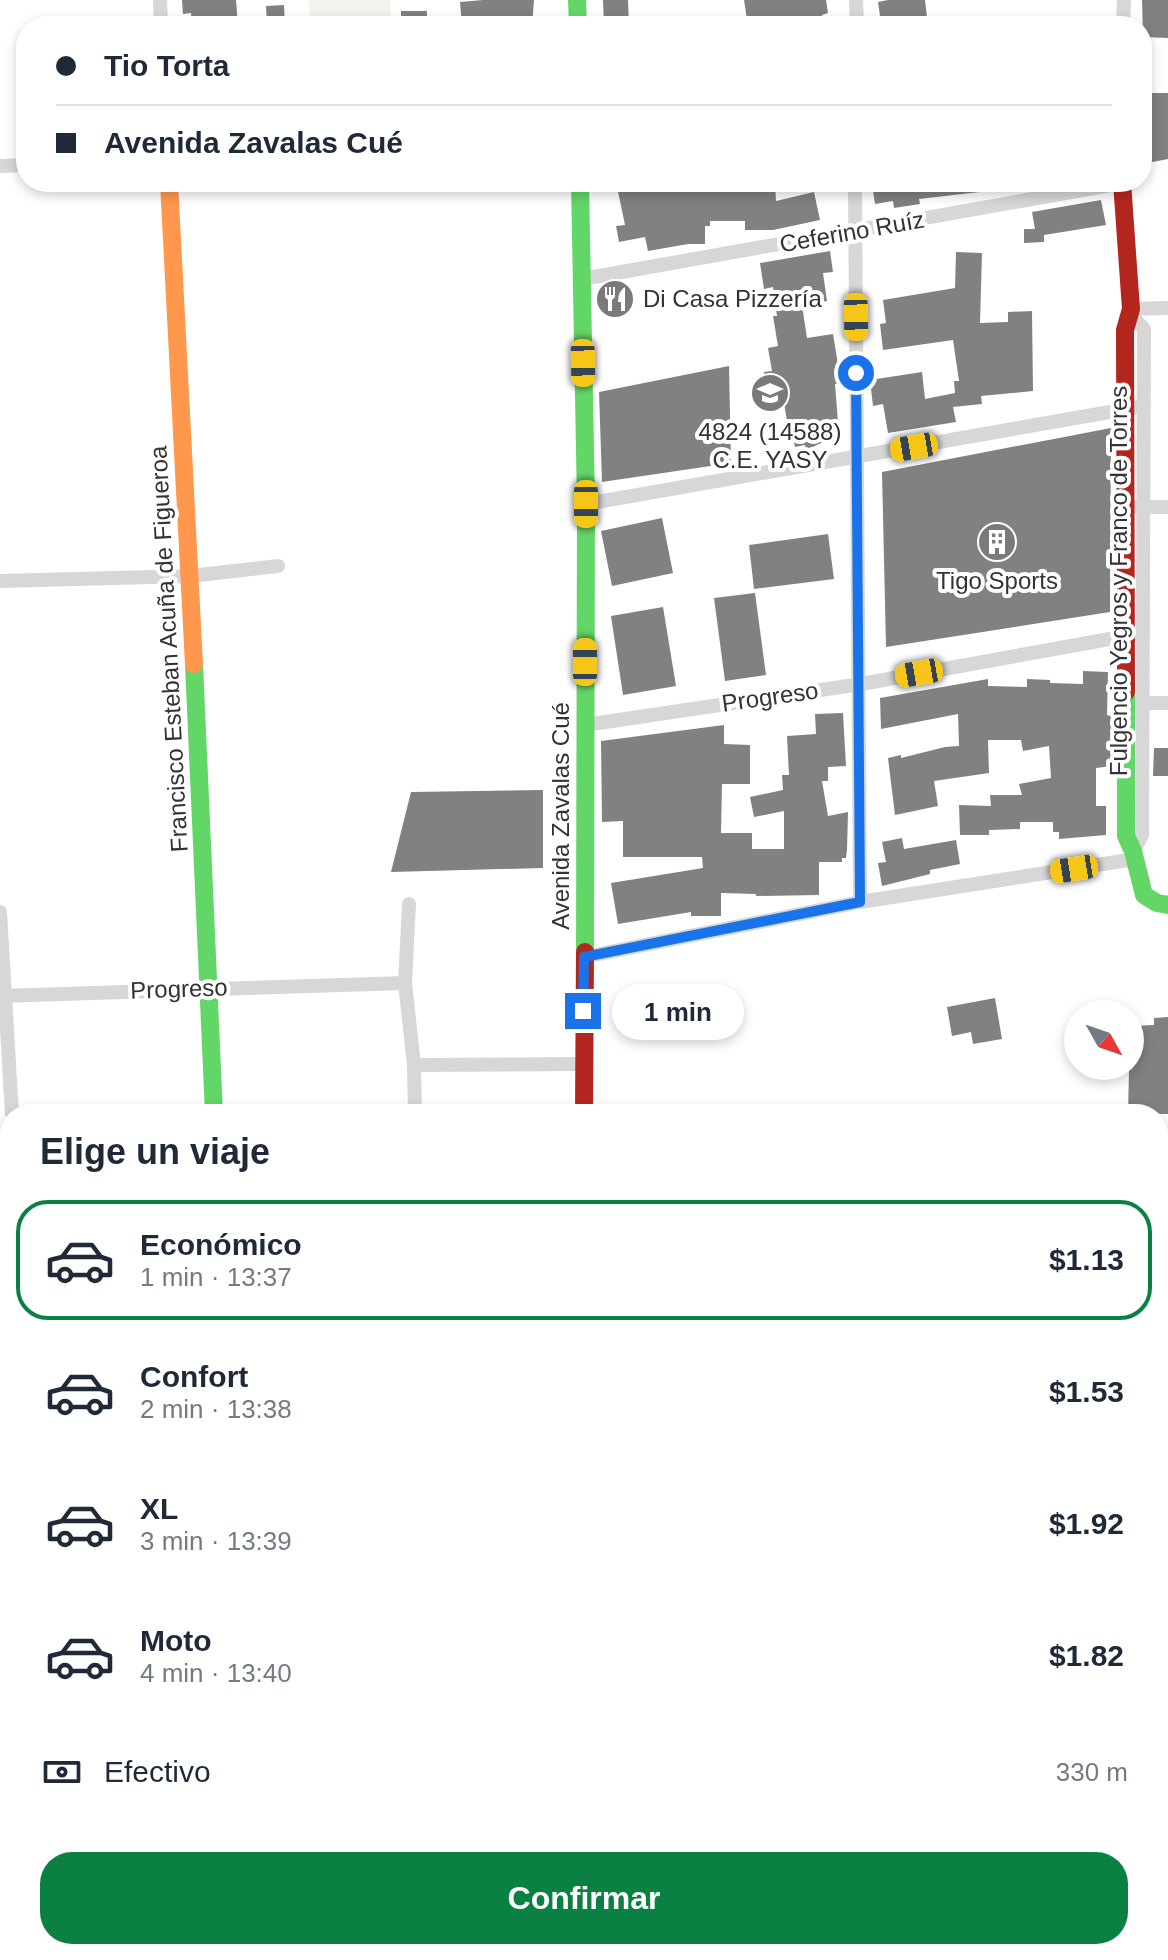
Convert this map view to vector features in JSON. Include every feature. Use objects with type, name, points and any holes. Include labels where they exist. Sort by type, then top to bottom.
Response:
[{"type":"street","name":"Francisco Esteban Acuña de Figueroa","points":[[170,192],[214,1104]]},
{"type":"street","name":"Avenida Zavalas Cué","points":[[580,192],[586,504],[584,1104]]},
{"type":"street","points":[[855,192],[861,684],[860,902]]},
{"type":"street","name":"Ceferino Ruíz","points":[[582,279],[1068,192]]},
{"type":"street","name":"Fulgencio Yegros y Franco de Torres","points":[[1123,192],[1131,312],[1125,330],[1143,507],[1134,634],[1134,703],[1126,836],[1135,855],[1139,887],[1145,898],[1155,904],[1168,905]]},
{"type":"street","points":[[1131,312],[1168,308]]},
{"type":"street","points":[[586,504],[1134,407]]},
{"type":"street","name":"Fulgencio Yegros y Franco de Torres","points":[[1134,407],[1124,507],[1134,634]]},
{"type":"street","points":[[1124,507],[1168,507]]},
{"type":"street","points":[[0,581],[190,576],[278,566]]},
{"type":"street","name":"Progreso","points":[[585,725],[861,684],[1134,634]]},
{"type":"street","points":[[1134,703],[1168,703]]},
{"type":"street","points":[[584,957],[860,902],[1135,855]]},
{"type":"street","points":[[409,904],[405,983],[415,1104]]},
{"type":"street","points":[[0,912],[11,1104]]},
{"type":"street","name":"Progreso","points":[[4,996],[405,983]]},
{"type":"street","points":[[414,1065],[583,1064]]},
{"type":"green space","points":[[309,0],[390,0],[391,16],[310,16]]},
{"type":"building","points":[[182,0],[236,0],[237,16],[183,14]]},
{"type":"building","points":[[534,0],[533,16],[461,16],[460,2]]},
{"type":"building","points":[[603,0],[628,0],[629,16],[604,16]]},
{"type":"building","points":[[744,0],[826,0],[828,13],[822,16],[746,16]]},
{"type":"building","points":[[925,0],[927,16],[880,16],[878,2]]},
{"type":"building","points":[[1142,0],[1168,0],[1168,38],[1152,37],[1152,16],[1142,16]]},
{"type":"building","points":[[284,5],[285,16],[266,16],[266,6]]},
{"type":"building","points":[[401,11],[427,11],[427,16],[401,16]]},
{"type":"building","points":[[1152,93],[1168,93],[1168,159],[1152,162]]},
{"type":"building","points":[[618,192],[776,192],[776,201],[814,192],[820,220],[773,230],[745,230],[745,221],[710,221],[710,226],[705,226],[705,244],[648,251],[645,237],[619,242],[616,226],[625,225]]},
{"type":"building","points":[[873,192],[980,192],[919,199],[920,204],[894,208],[893,201],[875,204]]},
{"type":"building","points":[[1101,200],[1106,225],[1044,235],[1044,242],[1024,243],[1024,229],[1035,229],[1032,212]]},
{"type":"building","points":[[830,251],[833,272],[823,273],[827,301],[802,305],[807,338],[833,334],[841,383],[835,384],[839,435],[806,450],[805,445],[795,447],[793,439],[790,439],[782,391],[767,394],[764,372],[772,371],[768,348],[778,346],[773,316],[777,316],[773,287],[764,289],[760,263]]},
{"type":"building","points":[[956,252],[982,253],[980,323],[1008,322],[1008,312],[1032,311],[1033,391],[981,396],[982,404],[953,407],[956,422],[888,433],[883,404],[873,406],[870,380],[922,372],[925,399],[955,393],[954,381],[959,381],[953,340],[883,350],[880,324],[886,323],[883,300],[955,288]]},
{"type":"building","points":[[729,366],[731,463],[602,482],[599,392]]},
{"type":"building","name":"Tigo Sports","points":[[1111,428],[1110,612],[886,647],[882,472]]},
{"type":"building","points":[[662,518],[673,573],[612,586],[601,531]]},
{"type":"building","points":[[828,534],[834,579],[754,589],[749,545]]},
{"type":"building","points":[[755,593],[766,675],[725,681],[714,598]]},
{"type":"building","points":[[663,607],[676,686],[623,695],[611,616]]},
{"type":"building","points":[[1083,671],[1108,672],[1107,715],[1111,716],[1112,766],[1096,768],[1096,806],[1106,806],[1106,835],[1059,839],[1059,832],[1053,832],[1053,822],[1020,822],[1020,829],[989,830],[989,835],[960,835],[959,805],[991,806],[990,795],[1022,795],[1019,784],[1051,778],[1049,746],[1023,751],[1021,740],[988,740],[989,773],[934,781],[938,806],[895,815],[888,758],[959,746],[958,714],[881,729],[880,698],[988,679],[988,686],[1027,687],[1027,679],[1083,684]]},
{"type":"building","points":[[843,713],[846,766],[828,767],[828,781],[822,781],[828,816],[848,812],[846,858],[842,858],[842,862],[819,862],[819,895],[721,893],[721,916],[691,916],[691,912],[618,924],[611,883],[703,868],[702,857],[623,857],[623,821],[602,822],[601,741],[724,725],[724,744],[750,745],[750,784],[722,784],[721,833],[752,833],[752,849],[784,849],[784,811],[754,817],[750,797],[783,790],[782,775],[789,775],[787,736],[816,734],[815,714]]},
{"type":"building","points":[[1154,748],[1168,748],[1168,776],[1153,776]]},
{"type":"building","points":[[543,790],[543,868],[391,872],[411,792]]},
{"type":"building","points":[[902,838],[904,849],[956,840],[960,864],[882,886],[878,863],[886,862],[882,842]]},
{"type":"building","points":[[995,998],[1002,1039],[973,1044],[971,1032],[952,1036],[947,1007]]},
{"type":"building","points":[[1168,1017],[1168,1104],[1128,1104],[1129,1080],[1144,1080],[1144,1025],[1154,1025],[1154,1018]]},
{"type":"traffic: fast","points":[[577,0],[578,16]]},
{"type":"traffic: fast","points":[[580,192],[586,504],[585,952]]},
{"type":"traffic: fast","points":[[194,664],[214,1104]]},
{"type":"traffic: fast","points":[[1126,692],[1126,836],[1144,895],[1168,905]]},
{"type":"traffic: slow","points":[[170,192],[194,664]]},
{"type":"traffic: jam","points":[[1123,192],[1131,309],[1125,330],[1126,692]]},
{"type":"traffic: jam","points":[[584,1104],[585,952]]},
{"type":"place","name":"Di Casa Pizzería","points":[[615,299]]},
{"type":"place","name":"4824 (14588) C.E. YASY","points":[[770,393]]},
{"type":"place","name":"Tigo Sports","points":[[997,542]]},
{"type":"route","points":[[583,1011],[584,957],[860,902],[861,684],[856,373]]}]
